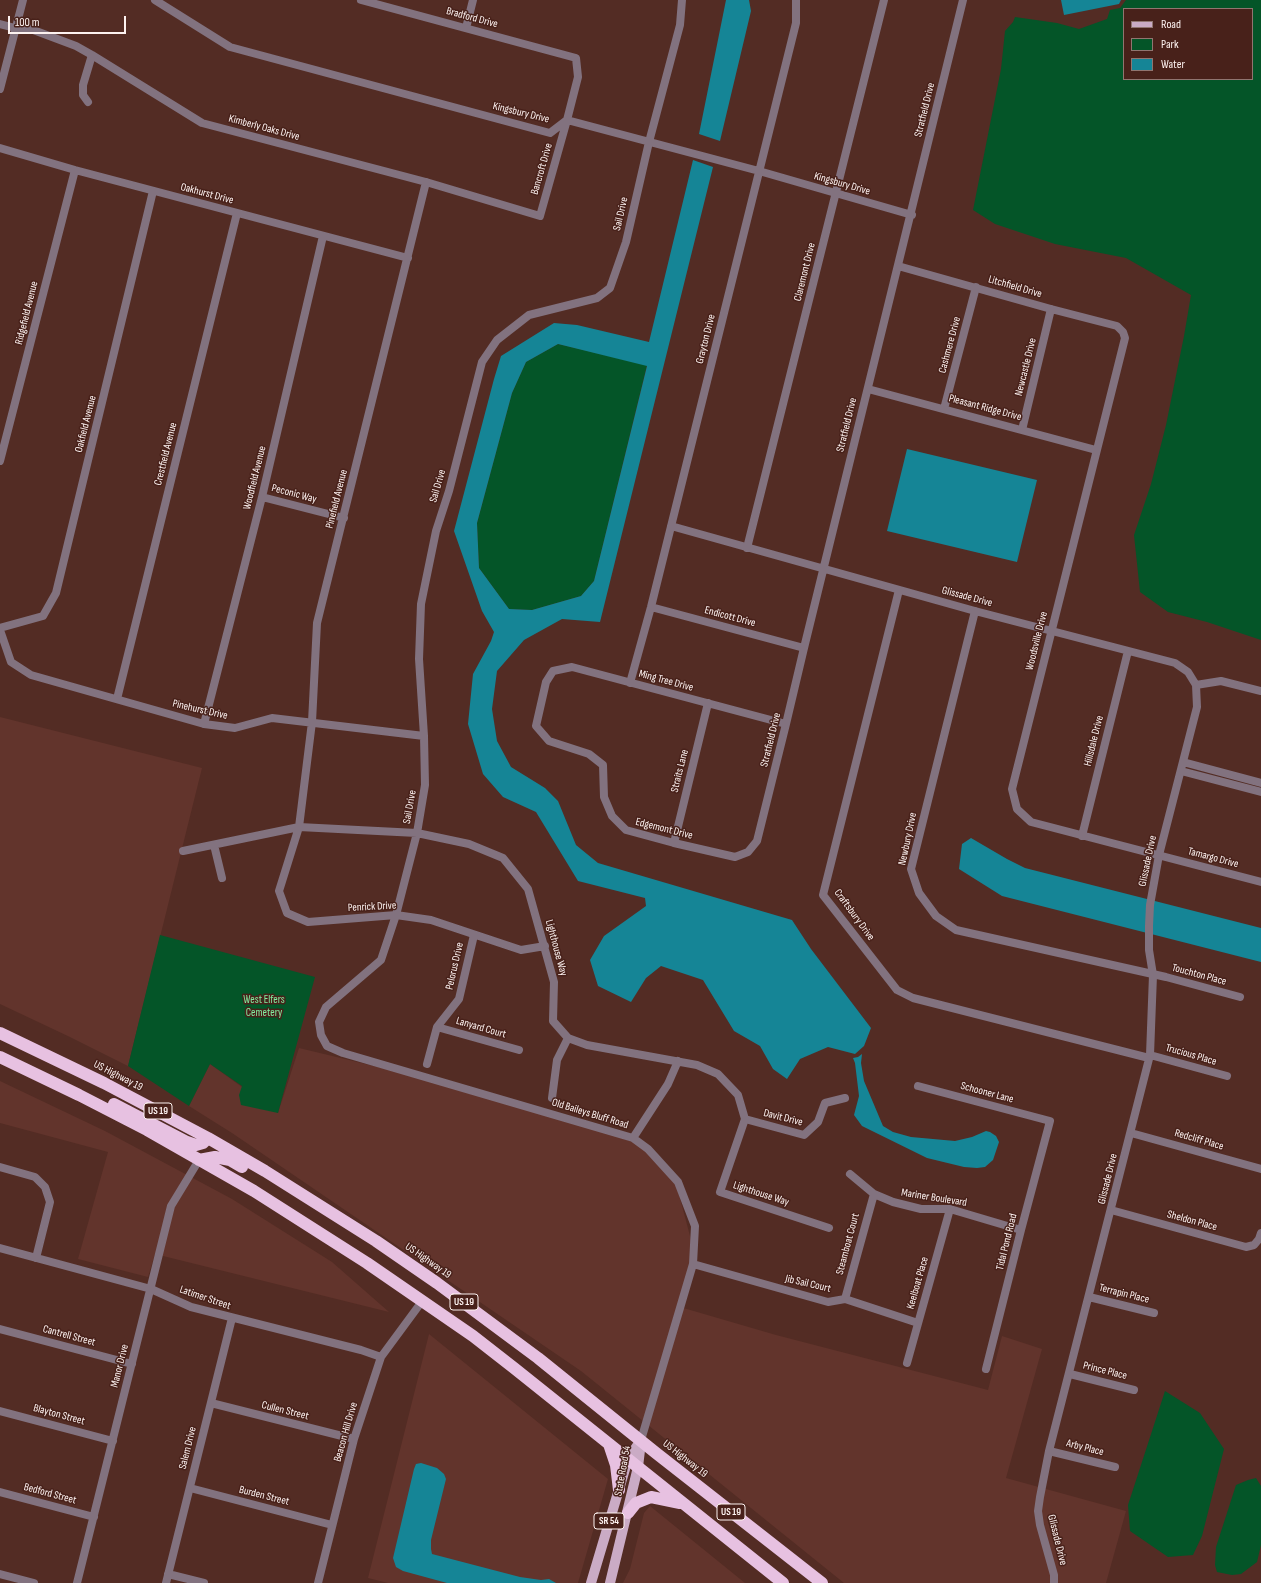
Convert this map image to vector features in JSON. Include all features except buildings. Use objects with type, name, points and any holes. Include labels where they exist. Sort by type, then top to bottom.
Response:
[{"type":"highway","name":"US Highway 19","points":[[0,1033],[104,1083],[208,1138],[310,1199],[439,1284],[538,1358],[822,1583]]},
{"type":"highway","name":"US 19","points":[[0,1057],[79,1095],[199,1160],[313,1227],[423,1300],[485,1345],[783,1583]]},
{"type":"highway","points":[[79,1095],[92,1094],[187,1142],[196,1145],[203,1143],[208,1138]]},
{"type":"highway","points":[[199,1160],[215,1157],[230,1160],[278,1187],[310,1199]]},
{"type":"highway","points":[[607,1442],[616,1465],[619,1490]]},
{"type":"highway","points":[[628,1513],[636,1503],[651,1497],[683,1504]]},
{"type":"main road","name":"State Road 54","points":[[591,1583],[628,1459],[641,1440]]},
{"type":"main road","name":"State Road 54","points":[[610,1583],[638,1467],[641,1440]]},
{"type":"street","points":[[0,89],[23,0]]},
{"type":"street","name":"Kingsbury Drive","points":[[155,0],[230,47],[550,133],[567,120],[760,171],[912,215]]},
{"type":"street","name":"Bradford Drive","points":[[361,0],[576,58]]},
{"type":"street","points":[[466,28],[473,0]]},
{"type":"street","name":"Sail Drive","points":[[321,1035],[319,1022],[326,1007],[380,960],[396,915],[417,833],[425,785],[424,736],[419,659],[421,604],[436,531],[482,362],[497,340],[529,315],[597,298],[610,288],[626,242],[649,142],[680,25],[682,0]]},
{"type":"street","name":"Grayton Drive","points":[[630,683],[651,607],[670,526],[760,171],[796,22],[796,0]]},
{"type":"street","name":"Claremont Drive","points":[[747,548],[884,0]]},
{"type":"street","name":"Stratfield Drive","points":[[748,852],[757,841],[898,266],[912,215],[963,0]]},
{"type":"street","name":"Kimberly Oaks Drive","points":[[0,24],[15,28],[28,28],[54,37],[92,54],[202,123],[426,182],[540,216]]},
{"type":"street","points":[[88,102],[83,95],[83,85],[92,54]]},
{"type":"street","name":"Bancroft Drive","points":[[540,216],[578,77],[576,58]]},
{"type":"street","name":"Oakhurst Drive","points":[[0,148],[75,170],[408,258]]},
{"type":"street","name":"Ridgefield Avenue","points":[[0,461],[75,170]]},
{"type":"street","name":"Pinefield Avenue","points":[[299,827],[312,722],[317,623],[426,182]]},
{"type":"street","name":"Oakfield Avenue","points":[[0,629],[43,616],[56,593],[153,191]]},
{"type":"street","name":"Crestfield Avenue","points":[[117,699],[237,213]]},
{"type":"street","name":"Woodfield Avenue","points":[[204,724],[262,497],[324,236]]},
{"type":"street","name":"Litchfield Drive","points":[[898,266],[1051,309],[1118,326],[1123,332]]},
{"type":"street","name":"Cashmere Drive","points":[[944,409],[976,287]]},
{"type":"street","name":"Newcastle Drive","points":[[1022,430],[1051,309]]},
{"type":"street","name":"Woodsville Drive","points":[[1123,332],[1125,338],[1012,789],[1017,809],[1031,822],[1159,855]]},
{"type":"street","name":"Pleasant Ridge Drive","points":[[868,389],[1096,450]]},
{"type":"street","name":"Peconic Way","points":[[262,497],[344,518]]},
{"type":"street","name":"Glissade Drive","points":[[670,526],[975,611],[1175,663],[1188,672],[1196,685],[1197,708],[1159,855],[1153,886],[1149,926],[1149,950],[1153,975],[1150,1057],[1050,1451],[1040,1497],[1038,1511],[1040,1525],[1054,1575],[1054,1583]]},
{"type":"street","name":"Craftsbury Drive","points":[[899,590],[823,895],[897,990],[913,998],[1150,1057]]},
{"type":"street","name":"Endicott Drive","points":[[651,607],[804,648]]},
{"type":"street","name":"Newbury Drive","points":[[975,611],[911,869],[919,893],[936,916],[956,930],[1153,975]]},
{"type":"street","name":"Pinehurst Drive","points":[[0,629],[11,662],[31,675],[204,724],[236,728],[272,718],[424,736]]},
{"type":"street","name":"Hillsdale Drive","points":[[1082,836],[1128,651]]},
{"type":"street","name":"Ming Tree Drive","points":[[546,682],[553,671],[572,667],[786,724]]},
{"type":"street","points":[[1196,685],[1221,681],[1261,691]]},
{"type":"street","name":"Edgemont Drive","points":[[546,682],[536,726],[549,741],[589,754],[603,765],[604,797],[612,816],[626,830],[735,857],[748,852]]},
{"type":"street","name":"Straits Lane","points":[[674,843],[708,703]]},
{"type":"street","points":[[1183,762],[1261,783]]},
{"type":"street","points":[[1209,778],[1211,769]]},
{"type":"street","points":[[1181,771],[1261,792]]},
{"type":"street","points":[[1236,785],[1238,777]]},
{"type":"street","name":"Lighthouse Way","points":[[184,851],[299,827],[417,833],[469,844],[504,858],[528,889],[554,982],[553,1021],[568,1038],[587,1046],[697,1064],[718,1074],[738,1095],[745,1119],[720,1192],[829,1228]]},
{"type":"street","name":"Penrick Drive","points":[[299,827],[279,891],[287,913],[308,922],[396,915],[431,920],[521,950],[545,946]]},
{"type":"street","points":[[214,845],[222,878]]},
{"type":"street","name":"Tamargo Drive","points":[[1159,855],[1261,882]]},
{"type":"street","name":"Pelorus Drive","points":[[427,1064],[437,1027],[459,999],[474,935]]},
{"type":"street","name":"Touchton Place","points":[[1153,975],[1240,997]]},
{"type":"street","name":"Lanyard Court","points":[[437,1027],[519,1050]]},
{"type":"street","name":"Old Baileys Bluff Road","points":[[321,1035],[327,1046],[343,1053],[633,1138],[648,1149],[678,1182],[695,1226],[693,1264],[641,1440]]},
{"type":"street","points":[[552,1098],[557,1060],[568,1038]]},
{"type":"street","name":"Trucious Place","points":[[1150,1057],[1227,1076]]},
{"type":"street","points":[[633,1138],[668,1084],[678,1061]]},
{"type":"street","name":"Schooner Lane","points":[[918,1086],[1050,1121]]},
{"type":"street","name":"Davit Drive","points":[[745,1119],[804,1135],[818,1122],[825,1103],[845,1098]]},
{"type":"street","name":"Tidal Pond Road","points":[[986,1369],[1050,1121]]},
{"type":"street","name":"Redcliff Place","points":[[1131,1132],[1261,1169]]},
{"type":"street","name":"Manor Drive","points":[[77,1583],[172,1206],[199,1160]]},
{"type":"street","points":[[0,1167],[36,1177],[45,1187],[50,1202],[36,1258]]},
{"type":"street","name":"Mariner Boulevard","points":[[850,1174],[874,1194],[893,1202],[921,1209],[950,1209],[1021,1230]]},
{"type":"street","name":"Steamboat Court","points":[[845,1299],[874,1194]]},
{"type":"street","name":"Keelboat Place","points":[[907,1363],[950,1209]]},
{"type":"street","name":"Sheldon Place","points":[[1111,1210],[1246,1247],[1254,1245],[1259,1239],[1261,1233]]},
{"type":"street","name":"Latimer Street","points":[[0,1248],[151,1289],[191,1307],[361,1350],[381,1357]]},
{"type":"street","name":"Jib Sail Court","points":[[693,1264],[828,1302],[845,1299],[918,1323]]},
{"type":"street","name":"Terrapin Place","points":[[1089,1297],[1154,1313]]},
{"type":"street","name":"Beacon Hill Drive","points":[[318,1583],[354,1439],[381,1357],[423,1300]]},
{"type":"street","name":"Salem Drive","points":[[166,1583],[232,1318]]},
{"type":"street","name":"Cantrell Street","points":[[0,1329],[132,1364]]},
{"type":"street","name":"Prince Place","points":[[1070,1374],[1134,1390]]},
{"type":"street","name":"Cullen Street","points":[[211,1404],[354,1439]]},
{"type":"street","name":"Blayton Street","points":[[0,1411],[113,1441]]},
{"type":"street","name":"Arby Place","points":[[1050,1451],[1115,1467]]},
{"type":"street","name":"Burden Street","points":[[190,1488],[332,1525]]},
{"type":"street","name":"Bedford Street","points":[[0,1492],[94,1517]]},
{"type":"street","points":[[0,1574],[34,1583]]},
{"type":"street","points":[[168,1574],[204,1583]]},
{"type":"shaded area","points":[[0,717],[202,768],[128,1066],[0,1004]]},
{"type":"shaded area","points":[[299,1048],[503,1097],[648,1147],[677,1187],[694,1251],[680,1307],[776,1335],[988,1390],[1002,1336],[1042,1349],[1006,1478],[1126,1511],[1106,1583],[844,1583],[581,1371],[232,1133],[189,1106],[210,1064],[278,1113]]},
{"type":"shaded area","points":[[0,1081],[105,1131],[232,1199],[332,1262],[389,1312],[155,1254],[148,1277],[78,1259],[108,1152],[0,1123]]},
{"type":"shaded area","points":[[429,1334],[608,1479],[578,1583],[388,1583],[368,1578]]},
{"type":"shaded area","points":[[650,1506],[745,1583],[623,1583],[630,1569],[644,1513]]},
{"type":"green space","points":[[1126,0],[1261,0],[1261,640],[1207,622],[1168,612],[1140,592],[1134,535],[1151,484],[1166,425],[1191,295],[1126,258],[1055,244],[995,224],[973,210],[1001,69],[1005,31],[1013,22],[1015,17],[1057,23],[1079,29],[1107,19],[1110,10],[1120,8]]},
{"type":"green space","points":[[558,344],[647,365],[594,581],[581,596],[532,610],[509,609],[479,568],[477,523],[512,393],[526,362]]},
{"type":"green space","name":"West Elfers Cemetery","points":[[160,935],[315,977],[278,1113],[241,1105],[239,1095],[242,1086],[210,1064],[189,1106],[128,1066]]},
{"type":"green space","points":[[1165,1391],[1200,1413],[1224,1449],[1202,1536],[1193,1555],[1168,1557],[1130,1531],[1128,1505]]},
{"type":"green space","points":[[1256,1478],[1261,1486],[1261,1545],[1257,1562],[1241,1574],[1232,1575],[1217,1572],[1215,1565],[1216,1547],[1236,1485]]},
{"type":"water","points":[[726,0],[749,0],[751,11],[720,141],[699,134]]},
{"type":"water","points":[[1061,0],[1121,0],[1119,4],[1064,15]]},
{"type":"water","points":[[693,160],[713,167],[600,622],[562,619],[524,640],[497,671],[492,709],[497,741],[511,767],[545,788],[558,801],[576,845],[598,863],[792,920],[811,949],[871,1028],[864,1046],[855,1054],[828,1047],[800,1059],[787,1079],[773,1069],[760,1046],[734,1031],[703,980],[661,966],[646,978],[631,1002],[598,986],[590,960],[604,936],[646,906],[645,898],[578,881],[536,812],[503,797],[483,774],[468,724],[473,674],[491,641],[494,632],[482,611],[454,531],[501,356],[554,323],[577,325],[649,342]],"holes":[[[558,344],[647,366],[594,581],[581,596],[532,610],[509,609],[479,568],[477,523],[512,393],[526,362]]]},
{"type":"water","points":[[907,449],[1037,480],[1017,562],[887,531]]},
{"type":"water","points":[[971,838],[1025,868],[1261,928],[1261,962],[1002,896],[959,869],[962,844]]},
{"type":"water","points":[[862,1054],[861,1063],[864,1081],[883,1126],[893,1132],[911,1137],[955,1141],[972,1137],[986,1131],[990,1132],[996,1136],[999,1142],[993,1160],[985,1167],[977,1168],[964,1167],[927,1158],[862,1126],[854,1115],[859,1096],[853,1058]]},
{"type":"water","points":[[421,1463],[437,1468],[444,1474],[446,1479],[431,1540],[432,1554],[520,1577],[541,1580],[549,1579],[556,1583],[447,1583],[403,1571],[396,1567],[393,1558],[414,1469],[416,1464]]}]
